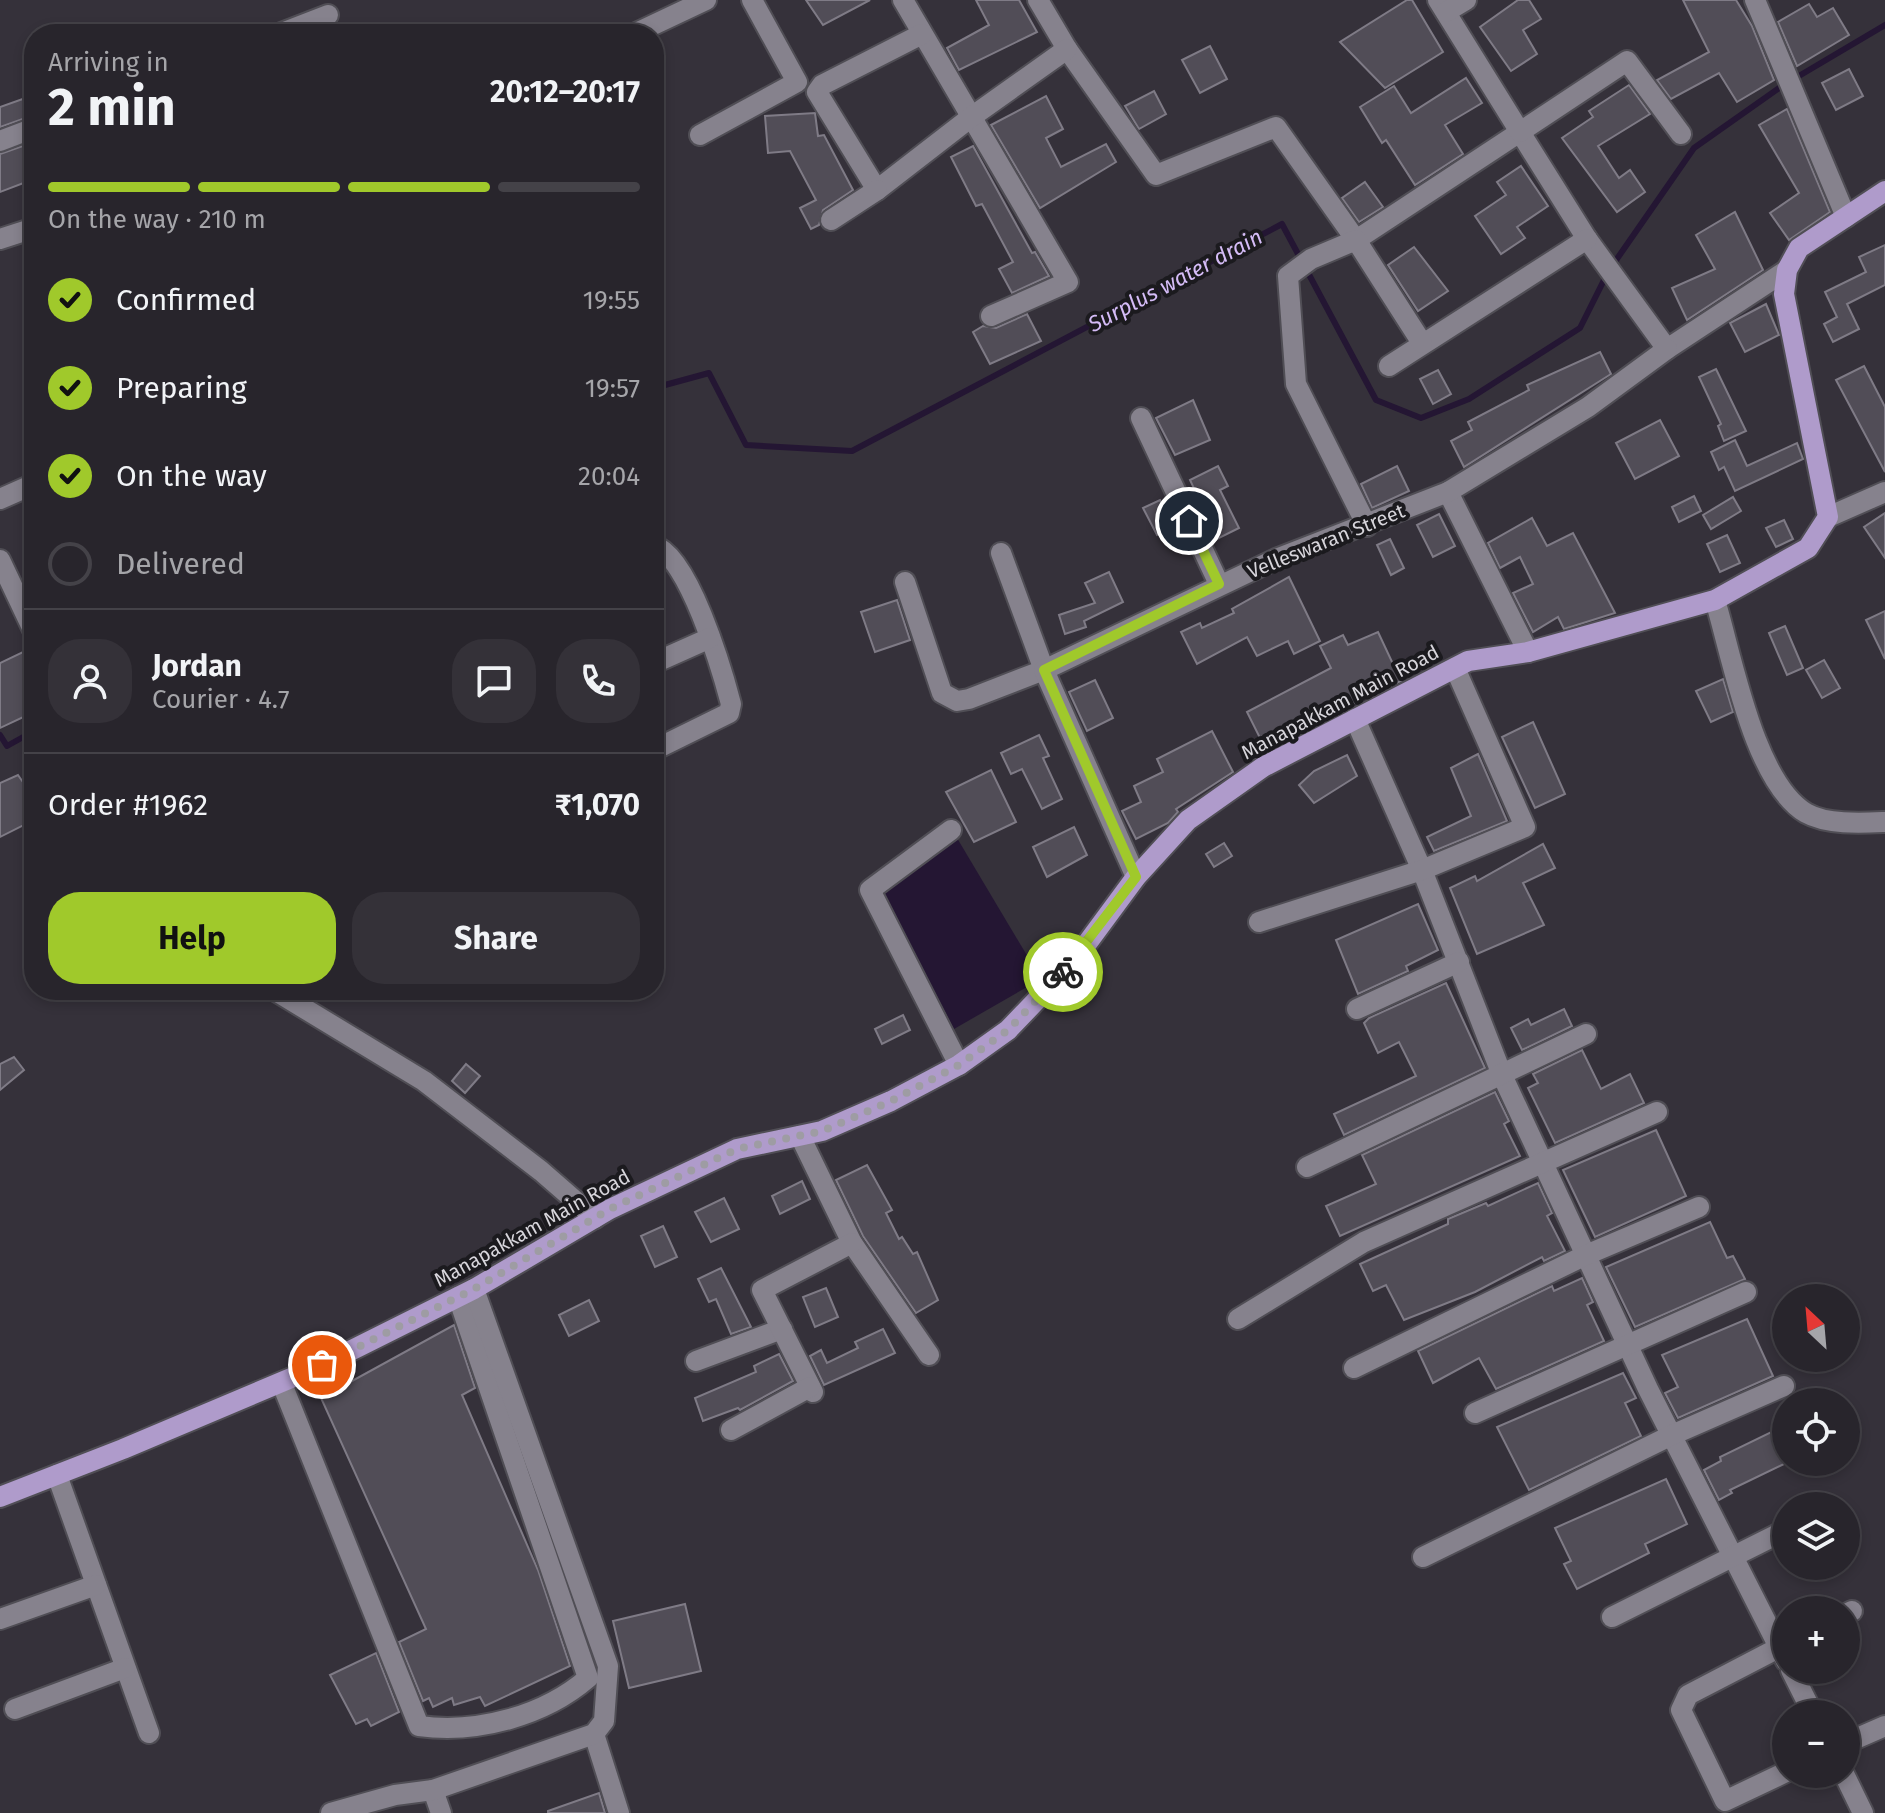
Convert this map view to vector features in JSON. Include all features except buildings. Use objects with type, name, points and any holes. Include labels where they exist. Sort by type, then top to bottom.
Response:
[{"type":"main road","points":[[1828,517],[1784,294],[1787,270],[1799,248],[1885,191]]},
{"type":"main road","name":"Manapakkam Main Road","points":[[0,1497],[282,1384],[466,1293],[595,1218],[737,1149],[822,1131],[891,1101],[959,1065],[1008,1030],[1074,961],[1136,877],[1188,820],[1263,767],[1468,661],[1528,652],[1715,600],[1808,548],[1828,517]]},
{"type":"street","points":[[655,24],[706,0]]},
{"type":"street","points":[[700,135],[797,82],[752,0]]},
{"type":"street","points":[[903,0],[1068,282],[991,316]]},
{"type":"street","points":[[1038,0],[1067,49],[1156,175],[1276,127],[1356,240],[1422,343]]},
{"type":"street","points":[[1466,0],[1442,6],[1587,239],[1667,349]]},
{"type":"street","points":[[1755,0],[1846,217]]},
{"type":"street","points":[[305,24],[328,15]]},
{"type":"street","points":[[877,190],[817,92],[822,85],[922,34]]},
{"type":"street","points":[[831,220],[877,190],[1067,49]]},
{"type":"street","points":[[1367,526],[1296,384],[1288,276],[1304,264],[1356,240],[1627,61],[1681,134]]},
{"type":"street","points":[[0,141],[24,132]]},
{"type":"street","points":[[0,239],[24,231]]},
{"type":"street","points":[[1389,366],[1587,239]]},
{"type":"street","name":"Velleswaran Street","points":[[905,582],[942,693],[948,698],[969,699],[1044,670],[1219,584],[1448,492],[1588,407],[1667,349],[1787,270]]},
{"type":"street","points":[[1141,418],[1219,584]]},
{"type":"street","points":[[0,499],[24,488]]},
{"type":"street","points":[[1448,492],[1528,652]]},
{"type":"street","points":[[1828,517],[1885,492]]},
{"type":"street","points":[[664,548],[674,559],[710,638],[729,696],[729,713],[664,745]]},
{"type":"street","points":[[1001,553],[1044,670],[1136,877]]},
{"type":"street","points":[[0,560],[24,611]]},
{"type":"street","points":[[1715,600],[1752,722],[1780,788],[1807,813],[1857,824],[1885,822]]},
{"type":"street","points":[[664,659],[710,638]]},
{"type":"street","points":[[1259,922],[1422,870],[1525,827],[1455,668]]},
{"type":"street","points":[[1355,719],[1422,870],[1502,1075],[1627,1344],[1772,1629]]},
{"type":"street","points":[[951,830],[870,890],[959,1065]]},
{"type":"street","points":[[1357,1009],[1459,962]]},
{"type":"street","points":[[290,1000],[424,1081],[541,1171],[595,1218]]},
{"type":"street","points":[[1307,1167],[1586,1034]]},
{"type":"street","points":[[1238,1319],[1364,1242],[1657,1112]]},
{"type":"street","points":[[800,1136],[852,1243],[929,1355]]},
{"type":"street","points":[[1354,1368],[1586,1255],[1699,1207]]},
{"type":"street","points":[[731,1430],[812,1389],[762,1290],[852,1243]]},
{"type":"street","points":[[1475,1413],[1746,1292]]},
{"type":"street","points":[[282,1384],[419,1726],[499,1723],[565,1698],[588,1678],[466,1293]]},
{"type":"street","points":[[331,1813],[395,1795],[433,1790],[594,1734],[604,1721],[608,1666],[466,1293]]},
{"type":"street","points":[[696,1361],[782,1329]]},
{"type":"street","points":[[1423,1557],[1672,1435],[1784,1386]]},
{"type":"street","points":[[57,1475],[149,1733]]},
{"type":"street","points":[[1612,1617],[1772,1537]]},
{"type":"street","points":[[0,1619],[96,1585]]},
{"type":"street","points":[[1772,1656],[1688,1695],[1681,1710],[1725,1801],[1772,1779]]},
{"type":"street","points":[[15,1709],[125,1668]]},
{"type":"street","points":[[1860,1737],[1885,1726]]},
{"type":"street","points":[[594,1734],[619,1813]]},
{"type":"street","points":[[1851,1788],[1863,1813]]},
{"type":"street","points":[[433,1790],[441,1813]]},
{"type":"shaded area","points":[[957,838],[1041,979],[954,1029],[882,891]]},
{"type":"waterway","name":"Surplus water drain","points":[[1612,266],[1694,148],[1782,86],[1885,25]]},
{"type":"waterway","name":"Surplus water drain","points":[[664,385],[709,373],[746,445],[852,451],[1282,224],[1376,400],[1421,418],[1469,399],[1580,328],[1606,276]]},
{"type":"waterway","name":"Surplus water drain","points":[[0,735],[7,746],[24,737]]},
{"type":"way so far","points":[[322,1365],[474,1289],[610,1209],[737,1149],[822,1131],[891,1101],[959,1065],[1008,1030],[1063,972]]},
{"type":"route","points":[[1063,972],[1136,877],[1065,724],[1044,670],[1219,584],[1189,521]]}]
